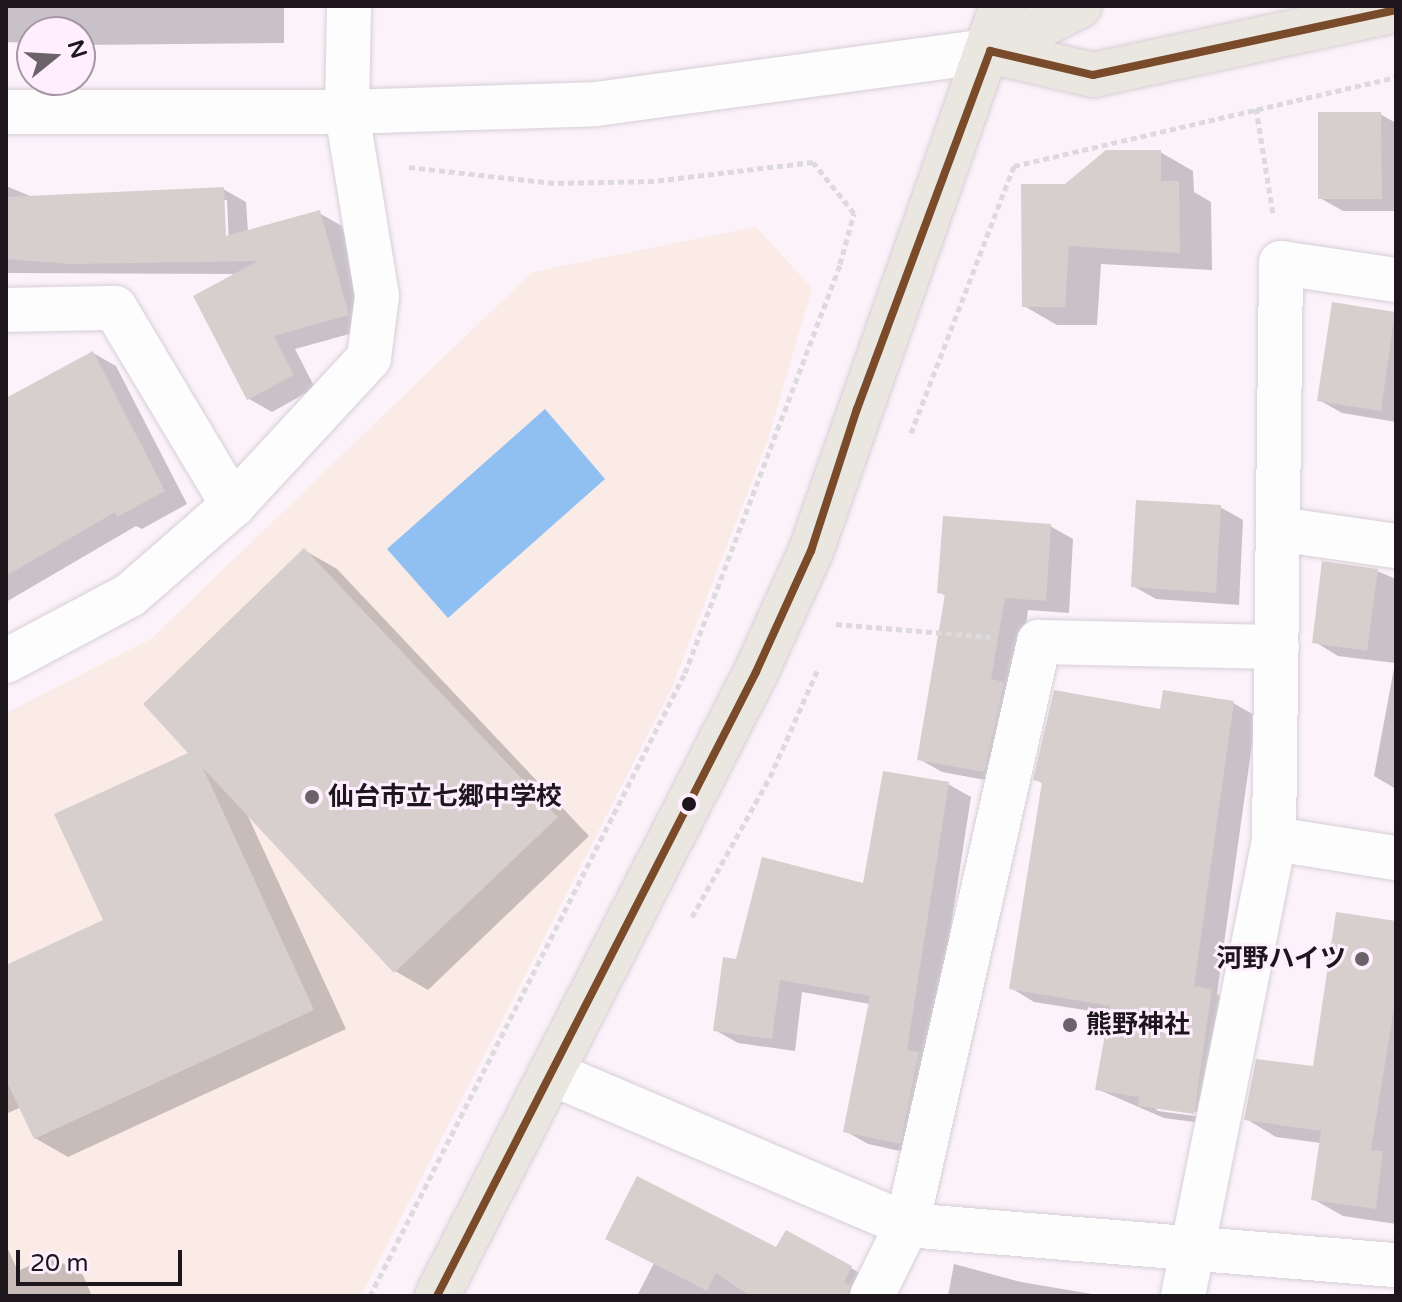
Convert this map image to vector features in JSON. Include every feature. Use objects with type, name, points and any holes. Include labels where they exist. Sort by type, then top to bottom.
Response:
[{"type":"main road","points":[[437,1296],[756,672],[811,551],[857,409],[990,51],[1002,6]]},
{"type":"main road","points":[[990,51],[1079,6]]},
{"type":"main road","points":[[990,51],[1093,75],[1396,10]]},
{"type":"street","points":[[6,661],[130,595],[233,505],[369,358],[377,296],[347,112],[349,6]]},
{"type":"street","points":[[6,112],[347,112],[596,104],[990,51]]},
{"type":"street","points":[[1183,1296],[1274,839],[1281,263],[1396,280]]},
{"type":"street","points":[[6,310],[115,308],[233,505]]},
{"type":"street","points":[[1278,529],[1396,546]]},
{"type":"street","points":[[872,1296],[907,1225],[1039,642],[1277,647]]},
{"type":"street","points":[[1274,839],[1396,858]]},
{"type":"street","points":[[551,1073],[907,1225],[1396,1265]]},
{"type":"path","points":[[907,443],[1014,166],[1396,77]]},
{"type":"path","points":[[1256,108],[1281,263]]},
{"type":"path","points":[[370,1296],[685,673],[840,264],[854,213],[813,162],[654,181],[582,182],[395,165]]},
{"type":"path","points":[[830,637],[840,614]]},
{"type":"path","points":[[836,624],[1039,642]]},
{"type":"path","points":[[689,924],[770,777],[819,665]]},
{"type":"shaded area","name":"仙台市立七郷中学校","points":[[756,227],[812,288],[768,439],[672,687],[361,1296],[6,1296],[6,713],[151,639],[532,272]]},
{"type":"water","points":[[545,409],[605,479],[448,618],[387,549]]},
{"type":"building","points":[[1318,112],[1381,112],[1382,199],[1318,199]]},
{"type":"building","points":[[1106,150],[1161,150],[1161,181],[1179,181],[1180,253],[1069,246],[1065,307],[1022,307],[1021,184],[1065,184]]},
{"type":"building","points":[[224,187],[226,236],[320,210],[349,315],[274,336],[294,375],[247,400],[193,296],[258,261],[71,264],[6,259],[6,197]]},
{"type":"building","points":[[1332,302],[1395,312],[1381,411],[1317,401]]},
{"type":"building","points":[[93,351],[165,491],[117,517],[115,512],[6,576],[6,398]]},
{"type":"building","points":[[1136,500],[1221,505],[1216,593],[1131,587]]},
{"type":"building","points":[[943,516],[1051,524],[1046,601],[1005,598],[991,679],[1004,682],[984,772],[917,760],[945,594],[937,593]]},
{"type":"building","points":[[304,548],[558,817],[394,973],[203,768],[314,1010],[34,1139],[6,1080],[6,965],[103,920],[54,814],[188,753],[143,704]]},
{"type":"building","points":[[1322,561],[1378,569],[1367,651],[1312,643]]},
{"type":"building","points":[[1054,690],[1160,709],[1163,690],[1234,701],[1194,986],[1212,989],[1194,1114],[1138,1106],[1139,1097],[1095,1090],[1110,1006],[1009,989],[1042,782],[1033,780]]},
{"type":"building","points":[[883,771],[949,782],[907,1050],[919,1052],[900,1144],[843,1132],[870,996],[780,980],[772,1039],[713,1031],[723,957],[736,959],[762,857],[863,883]]},
{"type":"building","points":[[1336,912],[1396,921],[1396,996],[1371,1150],[1383,1151],[1376,1209],[1311,1200],[1321,1131],[1244,1120],[1256,1059],[1313,1066]]},
{"type":"building","points":[[637,1176],[776,1247],[786,1230],[852,1266],[844,1282],[850,1285],[847,1296],[750,1296],[716,1273],[707,1291],[605,1239]]},
{"type":"transit line","points":[[437,1296],[756,672],[811,551],[857,409],[990,51],[1093,75],[1396,10]]},
{"type":"place","name":"仙台市立七郷中学校","points":[[312,797]]},
{"type":"place","name":"河野ハイツ","points":[[1362,959]]},
{"type":"place","name":"熊野神社","points":[[1070,1025]]}]
